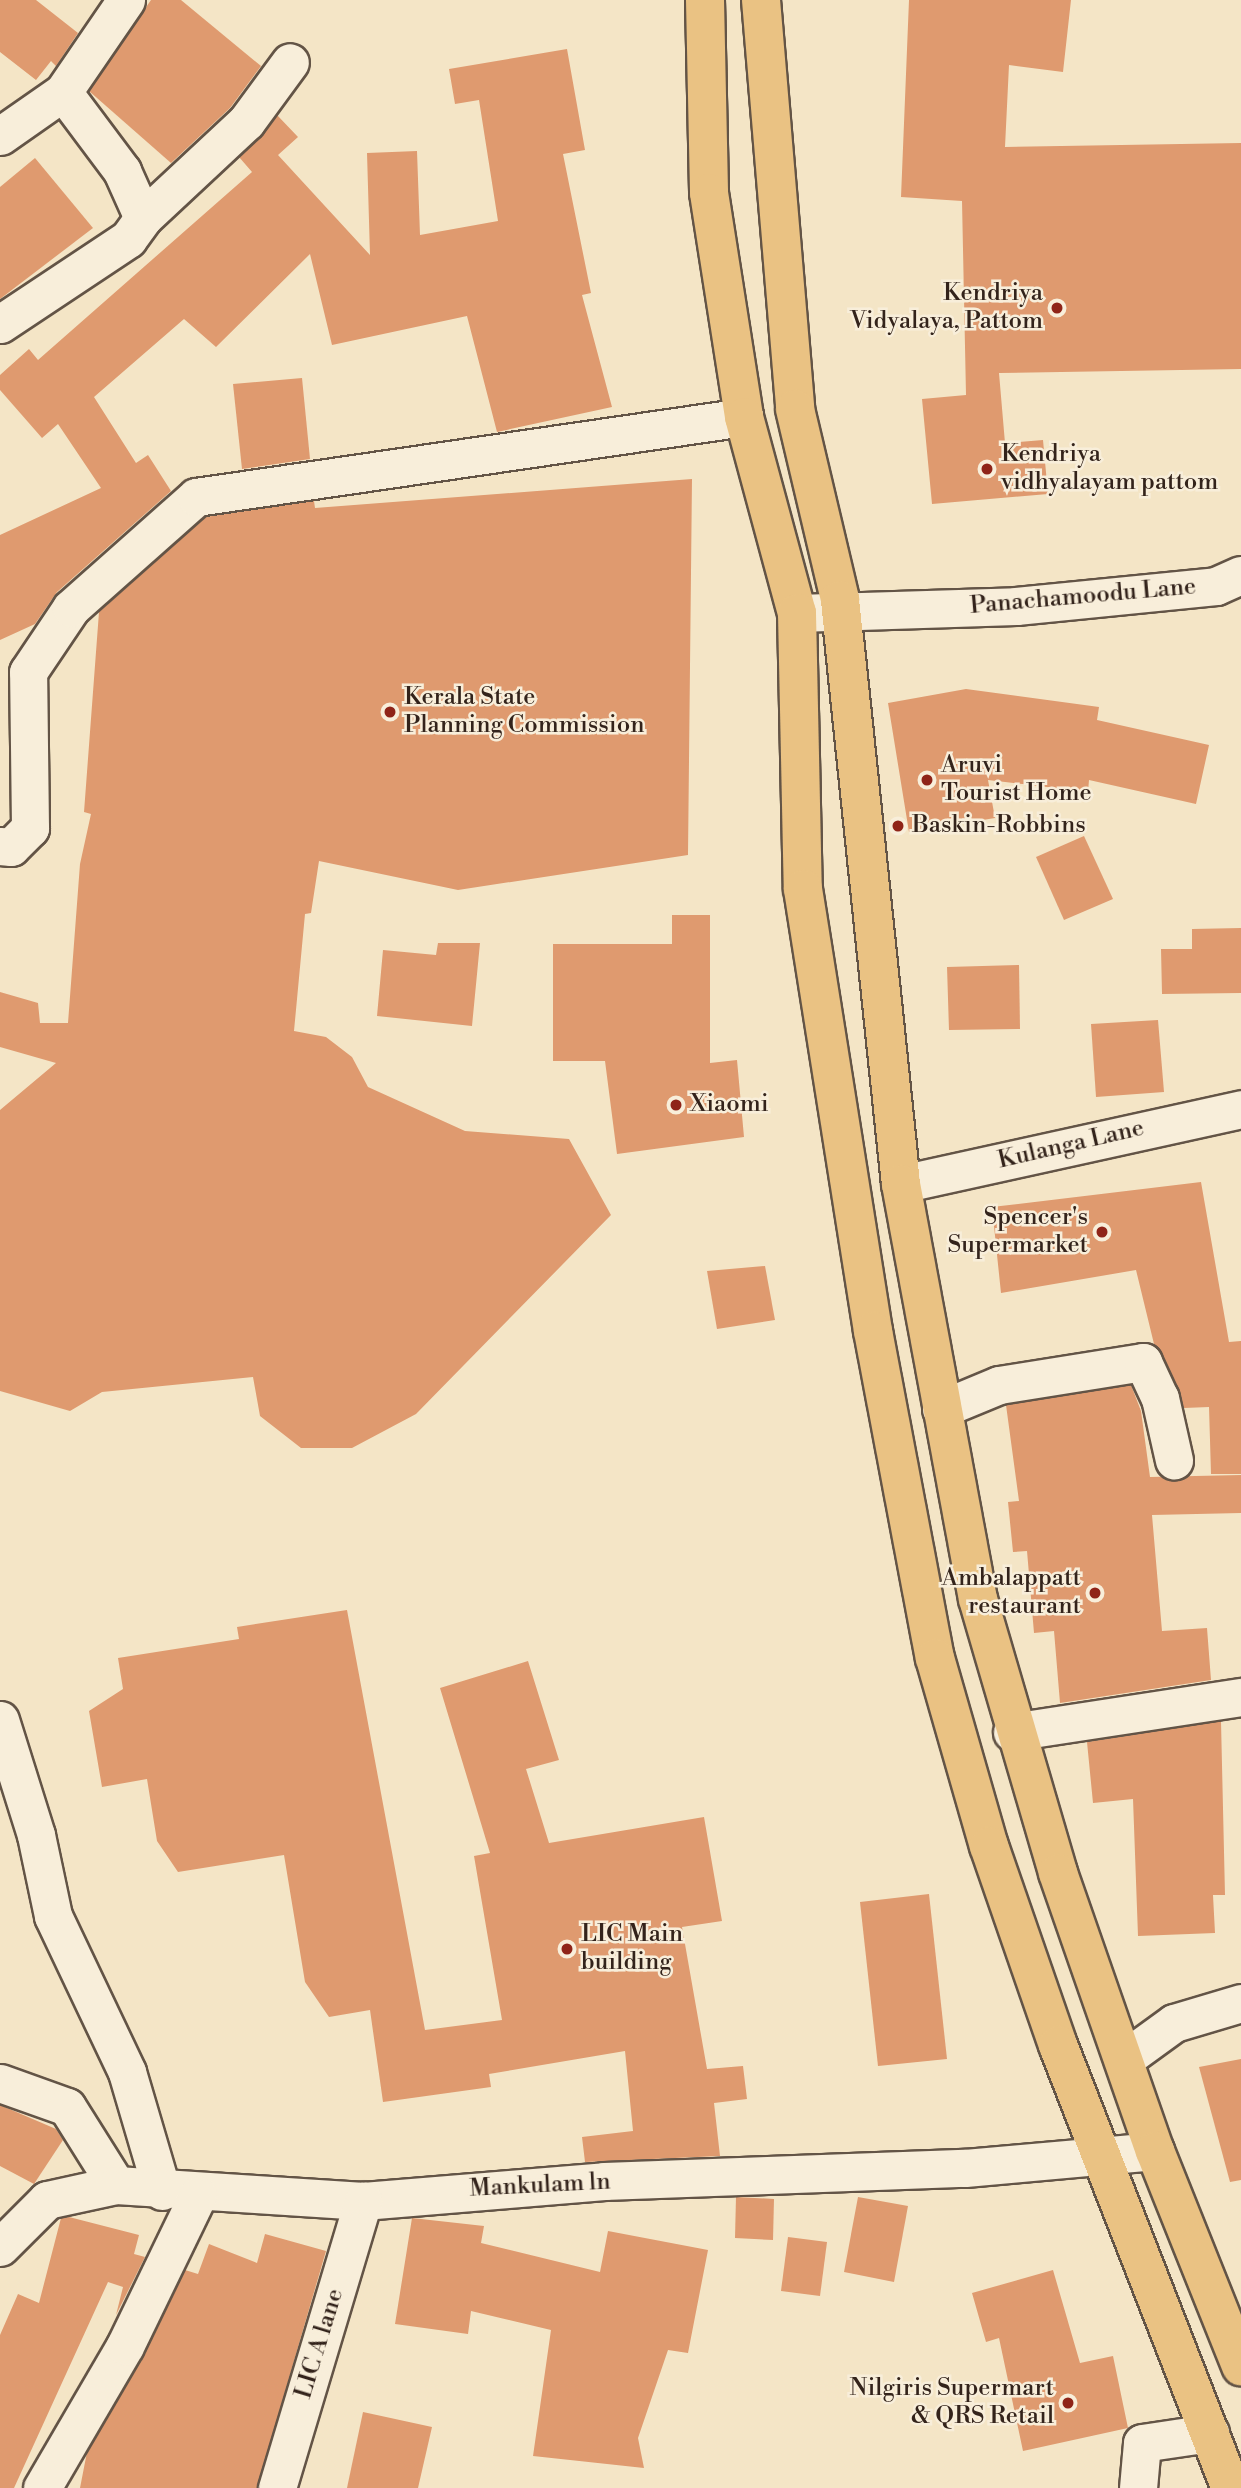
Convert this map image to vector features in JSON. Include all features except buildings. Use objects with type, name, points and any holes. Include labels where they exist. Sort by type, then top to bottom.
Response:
[{"type":"main road","points":[[705,0],[709,193],[744,417],[797,613],[803,888],[873,1331],[934,1658],[989,1846],[1101,2156],[1231,2488]]},
{"type":"main road","points":[[761,0],[795,409],[840,607],[901,1184],[940,1409],[1012,1732],[1155,2151],[1241,2366]]},
{"type":"street","points":[[0,136],[63,92],[126,0]]},
{"type":"street","points":[[0,324],[128,239],[143,218],[246,122],[290,62]]},
{"type":"street","points":[[63,92],[122,172],[143,218]]},
{"type":"street","points":[[0,846],[11,847],[30,828],[14,673],[71,608],[196,497],[744,417]]},
{"type":"street","name":"Panachamoodu Lane","points":[[797,613],[840,607],[1016,606],[1216,586],[1241,575]]},
{"type":"street","name":"Kulanga Lane","points":[[901,1184],[1241,1109]]},
{"type":"street","points":[[940,1409],[999,1385],[1143,1362],[1160,1398],[1174,1460]]},
{"type":"street","points":[[1012,1732],[1241,1697]]},
{"type":"street","points":[[0,1720],[36,1835],[53,1916],[127,2072],[162,2191]]},
{"type":"street","points":[[1123,2060],[1174,2023],[1241,2003]]},
{"type":"street","points":[[0,2083],[67,2107],[116,2185]]},
{"type":"street","name":"Mankulam ln","points":[[0,2247],[47,2200],[116,2185],[198,2195],[363,2201],[1155,2151]]},
{"type":"street","points":[[42,2488],[125,2346],[198,2195]]},
{"type":"street","name":"LIC A lane","points":[[276,2488],[363,2201]]},
{"type":"street","points":[[1138,2488],[1142,2443],[1210,2433]]},
{"type":"place","name":"Kendriya Vidyalaya, Pattom","points":[[1057,308]]},
{"type":"place","name":"Kendriya vidhyalayam pattom","points":[[987,469]]},
{"type":"place","name":"Kerala State Planning Commission","points":[[390,712]]},
{"type":"place","name":"Aruvi Tourist Home","points":[[927,780]]},
{"type":"place","name":"Baskin-Robbins","points":[[898,826]]},
{"type":"place","name":"Xiaomi","points":[[676,1105]]},
{"type":"place","name":"Spencer's Supermarket","points":[[1102,1232]]},
{"type":"place","name":"Ambalappatt restaurant","points":[[1095,1593]]},
{"type":"place","name":"LIC Main building","points":[[567,1949]]},
{"type":"place","name":"Nilgiris Supermart & QRS Retail","points":[[1068,2403]]}]
